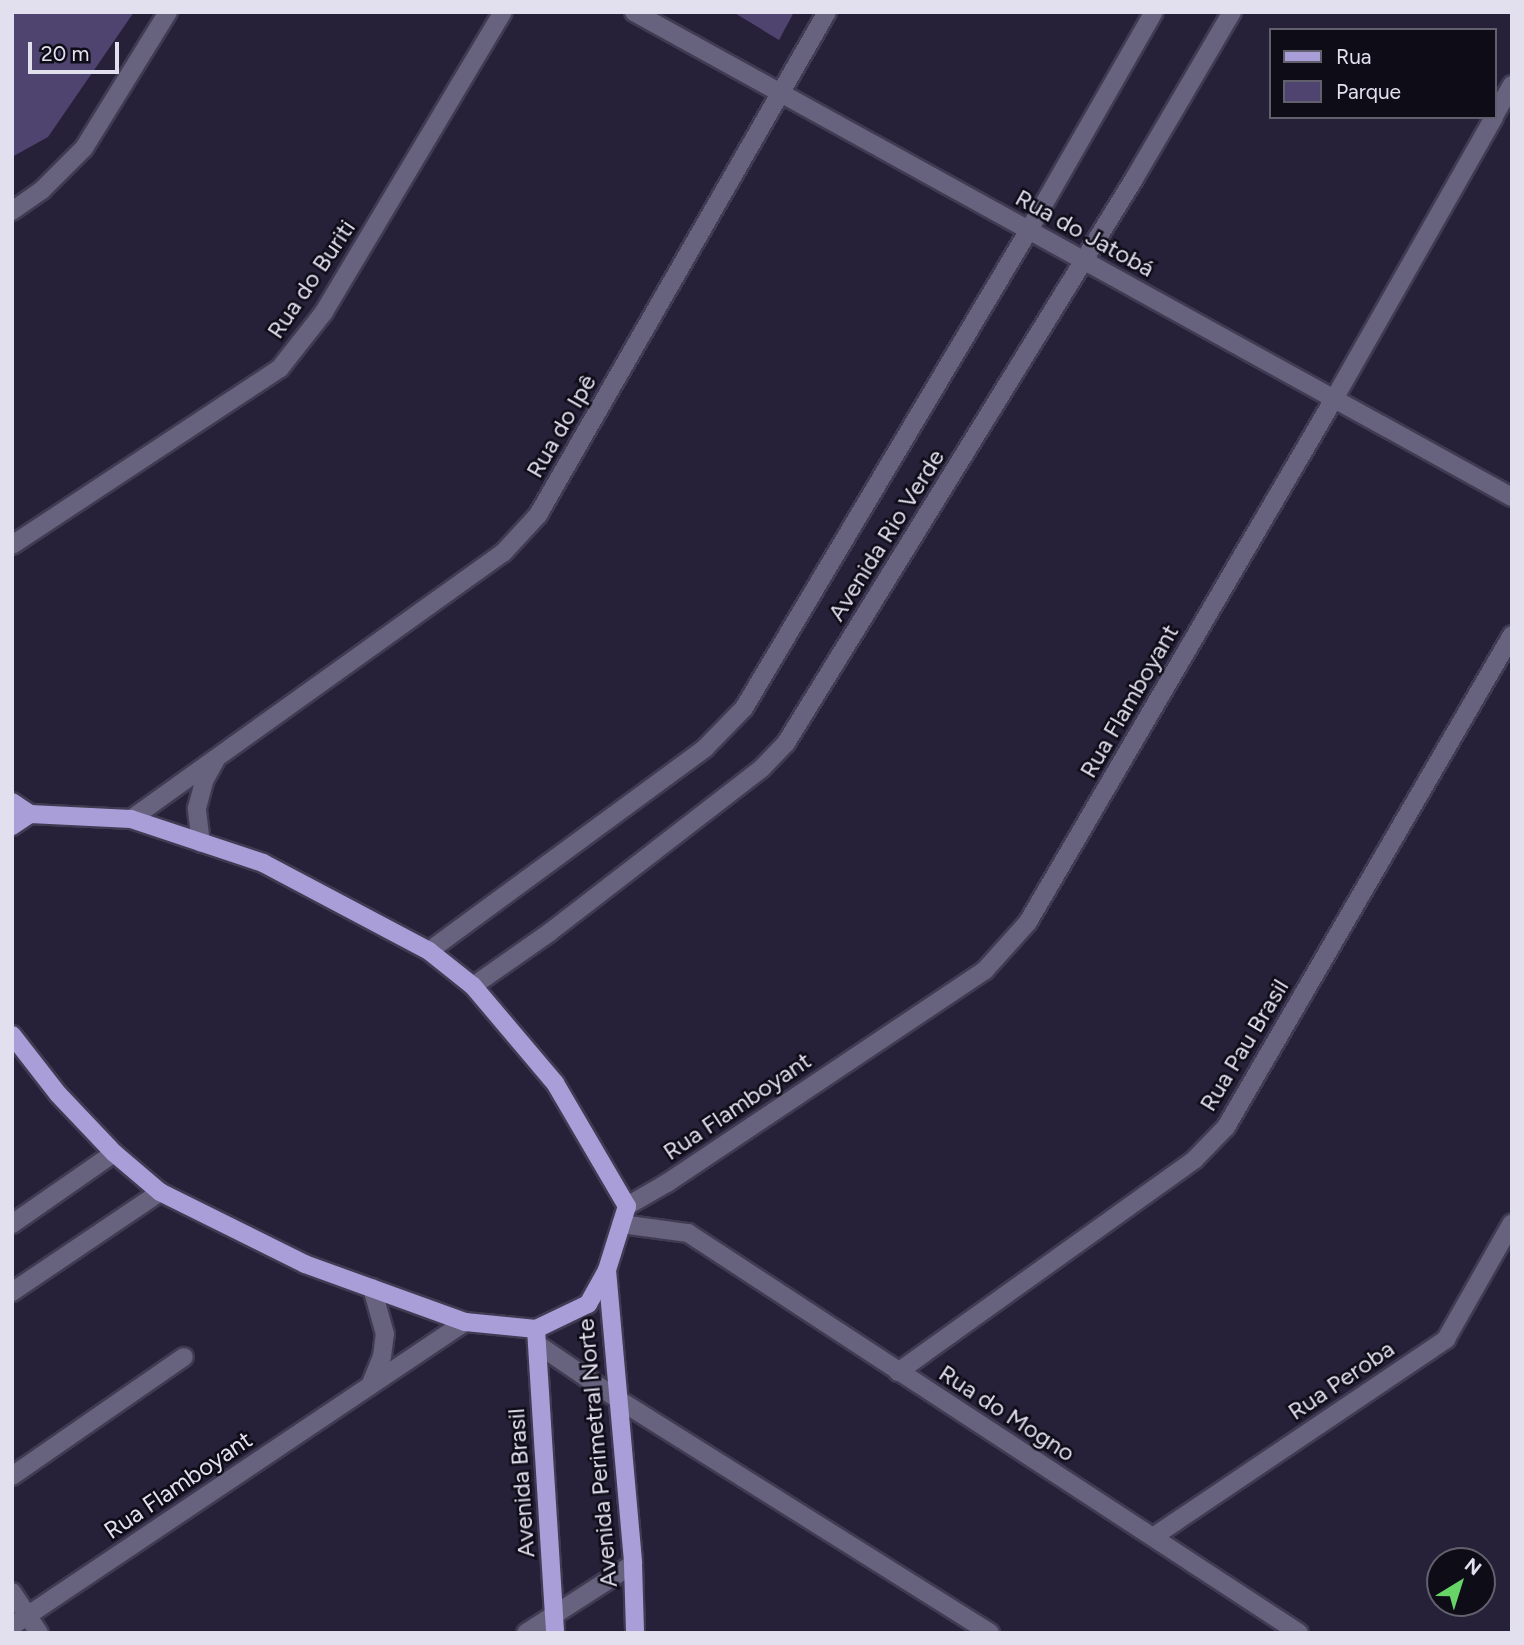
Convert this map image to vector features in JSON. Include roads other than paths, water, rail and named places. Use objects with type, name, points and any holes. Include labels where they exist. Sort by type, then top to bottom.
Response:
[{"type":"main road","points":[[12,802],[30,814],[131,819],[263,863],[429,951],[473,986],[555,1083],[627,1206]]},
{"type":"main road","points":[[12,826],[30,814]]},
{"type":"main road","name":"Avenida Perimetral Norte","points":[[12,1035],[58,1094],[114,1153],[160,1192],[305,1264],[465,1322],[536,1337],[588,1304],[607,1270],[627,1206]]},
{"type":"main road","name":"Avenida Perimetral Norte","points":[[607,1270],[633,1564],[635,1633]]},
{"type":"main road","name":"Avenida Brasil","points":[[536,1337],[555,1633]]},
{"type":"street","points":[[12,211],[42,190],[84,148],[168,12]]},
{"type":"street","name":"Rua do Buriti","points":[[12,545],[280,368],[324,312],[503,12]]},
{"type":"street","name":"Rua do Jatobá","points":[[634,12],[1512,497]]},
{"type":"street","name":"Rua do Ipê","points":[[131,819],[503,553],[538,515],[827,12]]},
{"type":"street","name":"Avenida Rio Verde","points":[[429,951],[705,748],[744,708],[1029,230],[1154,12]]},
{"type":"street","name":"Avenida Rio Verde","points":[[473,986],[550,932],[762,768],[786,743],[1084,260],[1232,12]]},
{"type":"street","name":"Rua Flamboyant","points":[[1496,113],[1512,85]]},
{"type":"street","name":"Rua Flamboyant","points":[[627,1206],[667,1183],[985,970],[1028,922],[1334,399],[1493,119]]},
{"type":"street","name":"Rua Pau Brasil","points":[[898,1371],[1195,1160],[1226,1127],[1512,635]]},
{"type":"street","points":[[201,843],[197,808],[204,781],[216,758]]},
{"type":"street","points":[[12,1224],[114,1153]]},
{"type":"street","points":[[12,1292],[160,1192]]},
{"type":"street","name":"Rua Peroba","points":[[1153,1537],[1446,1339],[1512,1223]]},
{"type":"street","name":"Rua do Mogno","points":[[621,1224],[688,1233],[1299,1633]]},
{"type":"street","points":[[370,1386],[382,1357],[385,1334],[372,1288]]},
{"type":"street","name":"Rua Flamboyant","points":[[20,1620],[465,1322]]},
{"type":"street","points":[[536,1337],[619,1400],[990,1633]]},
{"type":"street","points":[[12,1476],[184,1357]]},
{"type":"street","points":[[526,1633],[633,1564]]},
{"type":"street","points":[[12,1592],[20,1620],[39,1633]]}]
